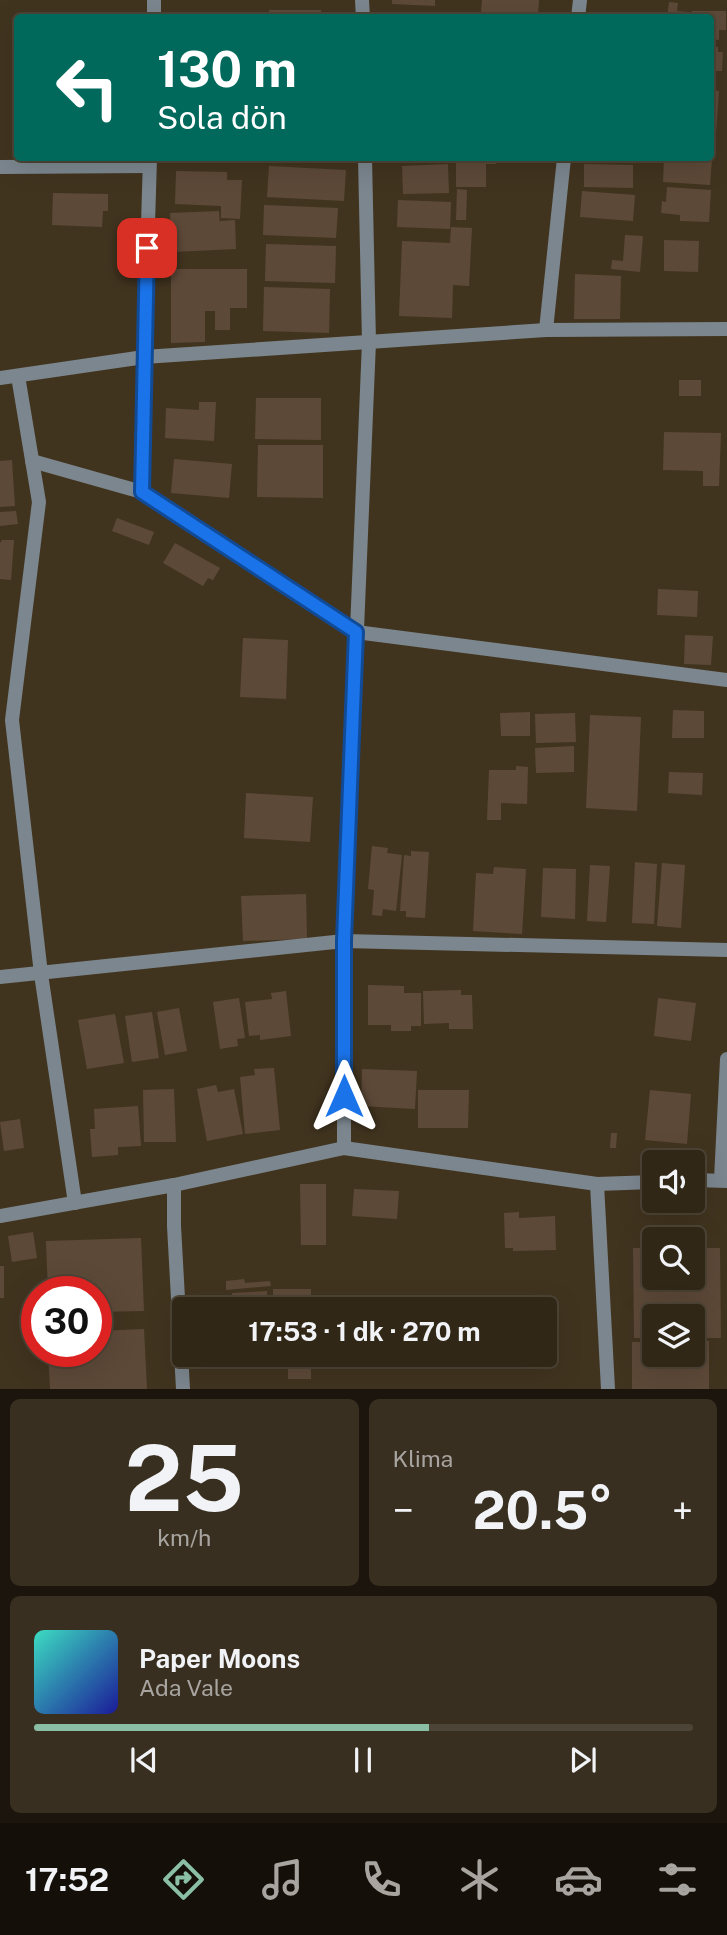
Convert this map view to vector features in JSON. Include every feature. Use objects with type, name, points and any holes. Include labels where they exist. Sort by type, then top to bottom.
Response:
[{"type":"street","points":[[344,1147],[344,941],[369,342],[365,161]]},
{"type":"street","points":[[546,330],[564,161]]},
{"type":"street","points":[[0,167],[149,162],[142,492]]},
{"type":"street","points":[[0,378],[144,357],[546,330],[727,329]]},
{"type":"street","points":[[18,376],[39,502],[6,721],[75,1203]]},
{"type":"street","points":[[32,461],[142,492],[356,632],[727,680]]},
{"type":"street","points":[[0,977],[344,941],[727,950]]},
{"type":"street","points":[[705,1180],[724,1180],[727,1059]]},
{"type":"street","points":[[0,1216],[174,1185],[344,1147],[597,1184],[642,1182]]},
{"type":"street","points":[[597,1184],[608,1389],[601,1389]]},
{"type":"street","points":[[174,1185],[183,1389]]},
{"type":"building","points":[[392,0],[435,0],[435,6],[392,4]]},
{"type":"building","points":[[482,0],[539,0],[538,14],[481,12]]},
{"type":"building","points":[[669,2],[678,3],[677,11],[689,12],[689,14],[668,14]]},
{"type":"building","points":[[269,10],[321,10],[321,14],[269,14]]},
{"type":"building","points":[[692,11],[726,11],[726,30],[719,30],[719,40],[714,39],[714,14],[692,14]]},
{"type":"building","points":[[714,46],[718,47],[718,52],[723,52],[722,71],[714,71]]},
{"type":"building","points":[[714,90],[719,91],[714,134]]},
{"type":"building","points":[[456,161],[496,161],[496,164],[486,164],[486,187],[456,187]]},
{"type":"building","points":[[664,161],[712,161],[710,185],[663,182]]},
{"type":"building","points":[[448,164],[449,193],[403,194],[402,166]]},
{"type":"building","points":[[584,164],[633,165],[633,188],[584,187]]},
{"type":"building","points":[[269,166],[346,170],[344,201],[267,197]]},
{"type":"building","points":[[176,171],[227,172],[227,180],[242,180],[240,219],[221,218],[221,206],[175,204]]},
{"type":"building","points":[[667,187],[711,190],[709,222],[680,221],[680,215],[661,213],[662,201],[666,202]]},
{"type":"building","points":[[457,189],[467,190],[466,220],[456,220]]},
{"type":"building","points":[[582,191],[635,195],[633,221],[580,217]]},
{"type":"building","points":[[53,193],[108,194],[108,211],[103,211],[102,227],[52,225]]},
{"type":"building","points":[[398,200],[451,202],[450,229],[397,227]]},
{"type":"building","points":[[264,205],[338,208],[336,238],[263,235]]},
{"type":"building","points":[[219,211],[220,225],[220,221],[235,220],[236,249],[172,252],[170,213]]},
{"type":"building","points":[[451,227],[472,228],[469,286],[453,285],[452,318],[399,316],[402,241],[450,243]]},
{"type":"building","points":[[625,235],[643,236],[640,272],[611,269],[612,260],[623,261]]},
{"type":"building","points":[[664,240],[699,241],[698,272],[664,271]]},
{"type":"building","points":[[266,244],[336,246],[335,283],[265,281]]},
{"type":"building","points":[[171,269],[247,269],[247,308],[230,308],[230,330],[215,330],[215,311],[205,311],[205,342],[171,343]]},
{"type":"building","points":[[575,274],[621,276],[620,319],[574,319]]},
{"type":"building","points":[[264,287],[330,289],[329,333],[263,331]]},
{"type":"building","points":[[679,380],[701,380],[701,396],[679,396]]},
{"type":"building","points":[[256,398],[321,398],[321,440],[255,439]]},
{"type":"building","points":[[199,402],[216,402],[214,441],[165,438],[166,408],[199,410]]},
{"type":"building","points":[[664,432],[721,433],[719,486],[703,486],[703,471],[663,470]]},
{"type":"building","points":[[258,445],[323,445],[323,498],[257,497]]},
{"type":"building","points":[[174,459],[232,464],[229,498],[171,493]]},
{"type":"building","points":[[12,460],[15,506],[0,507],[0,461]]},
{"type":"building","points":[[16,511],[18,524],[0,526],[0,512]]},
{"type":"building","points":[[117,518],[154,532],[149,545],[112,531]]},
{"type":"building","points":[[2,540],[14,540],[11,580],[0,579]]},
{"type":"building","points":[[175,543],[220,568],[213,580],[208,578],[203,586],[163,563]]},
{"type":"building","points":[[658,589],[698,591],[697,617],[657,615]]},
{"type":"building","points":[[685,635],[713,636],[711,665],[684,664]]},
{"type":"building","points":[[243,638],[288,640],[286,699],[240,697]]},
{"type":"building","points":[[673,710],[704,711],[704,738],[672,738]]},
{"type":"building","points":[[530,712],[530,736],[501,736],[500,713]]},
{"type":"building","points":[[575,713],[576,742],[536,743],[535,714]]},
{"type":"building","points":[[590,715],[641,717],[637,811],[586,808]]},
{"type":"building","points":[[574,746],[574,772],[536,773],[535,748]]},
{"type":"building","points":[[516,766],[528,767],[527,804],[501,803],[501,820],[487,820],[489,770],[516,770]]},
{"type":"building","points":[[669,772],[703,773],[702,795],[668,793]]},
{"type":"building","points":[[246,793],[313,797],[310,842],[244,838]]},
{"type":"building","points":[[372,846],[388,848],[387,853],[402,855],[396,911],[383,909],[382,916],[372,915],[374,890],[368,889]]},
{"type":"building","points":[[411,851],[429,852],[425,918],[406,917],[406,911],[400,911],[404,855],[411,856]]},
{"type":"building","points":[[635,862],[657,864],[654,924],[632,923]]},
{"type":"building","points":[[662,863],[685,865],[681,928],[657,926]]},
{"type":"building","points":[[590,865],[610,866],[606,922],[587,921]]},
{"type":"building","points":[[494,867],[526,869],[522,934],[473,931],[476,873],[493,874]]},
{"type":"building","points":[[543,868],[576,869],[575,919],[541,917]]},
{"type":"building","points":[[306,894],[307,939],[243,941],[241,896]]},
{"type":"building","points":[[368,985],[404,986],[404,993],[421,993],[421,1026],[411,1026],[411,1031],[391,1031],[391,1025],[368,1025]]},
{"type":"building","points":[[461,990],[461,995],[472,995],[473,1029],[449,1029],[449,1023],[424,1024],[423,991]]},
{"type":"building","points":[[286,991],[291,1036],[260,1040],[260,1035],[249,1036],[245,1002],[272,999],[271,993]]},
{"type":"building","points":[[239,998],[245,1038],[237,1039],[238,1046],[220,1049],[213,1002]]},
{"type":"building","points":[[658,998],[696,1003],[691,1041],[654,1036]]},
{"type":"building","points":[[179,1008],[187,1051],[165,1055],[157,1012]]},
{"type":"building","points":[[152,1012],[159,1058],[132,1062],[125,1016]]},
{"type":"building","points":[[115,1014],[124,1063],[87,1069],[78,1020]]},
{"type":"building","points":[[274,1068],[280,1130],[245,1134],[240,1077],[255,1075],[254,1069]]},
{"type":"building","points":[[362,1069],[417,1071],[415,1109],[361,1106]]},
{"type":"building","points":[[216,1085],[218,1092],[234,1089],[243,1134],[207,1141],[197,1089]]},
{"type":"building","points":[[174,1089],[176,1142],[144,1142],[143,1090]]},
{"type":"building","points":[[418,1090],[469,1090],[468,1128],[418,1128]]},
{"type":"building","points":[[650,1090],[691,1094],[687,1144],[645,1140]]},
{"type":"building","points":[[138,1106],[141,1146],[118,1147],[118,1155],[92,1157],[90,1129],[95,1129],[94,1109]]},
{"type":"building","points":[[20,1119],[24,1148],[4,1151],[0,1122]]},
{"type":"building","points":[[611,1133],[617,1133],[616,1148],[610,1148]]},
{"type":"building","points":[[300,1184],[326,1184],[326,1245],[301,1245]]},
{"type":"building","points":[[354,1189],[399,1191],[397,1219],[352,1216]]},
{"type":"building","points":[[519,1212],[519,1218],[555,1216],[556,1250],[513,1251],[513,1248],[505,1248],[504,1213]]},
{"type":"building","points":[[33,1232],[37,1258],[12,1262],[8,1236]]},
{"type":"building","points":[[141,1238],[144,1311],[112,1312],[112,1276],[47,1276],[46,1241]]},
{"type":"building","points":[[633,1248],[642,1248],[642,1290],[705,1290],[705,1248],[720,1248],[721,1338],[705,1338],[705,1304],[642,1304],[642,1338],[634,1338]]},
{"type":"building","points":[[0,1266],[4,1266],[4,1298],[0,1298]]},
{"type":"building","points":[[244,1279],[245,1283],[270,1281],[271,1286],[226,1290],[226,1281]]},
{"type":"building","points":[[273,1289],[311,1289],[311,1297],[273,1297]]},
{"type":"building","points":[[267,1291],[267,1297],[232,1297],[232,1293]]},
{"type":"building","points":[[144,1329],[147,1389],[50,1389],[49,1367],[112,1367],[112,1330]]},
{"type":"building","points":[[705,1341],[709,1341],[709,1389],[632,1389],[632,1342],[642,1342],[642,1367],[705,1367]]},
{"type":"building","points":[[288,1367],[311,1367],[311,1379],[288,1379]]},
{"type":"route","points":[[147,248],[142,492],[356,632],[344,941],[344,1096]]}]
